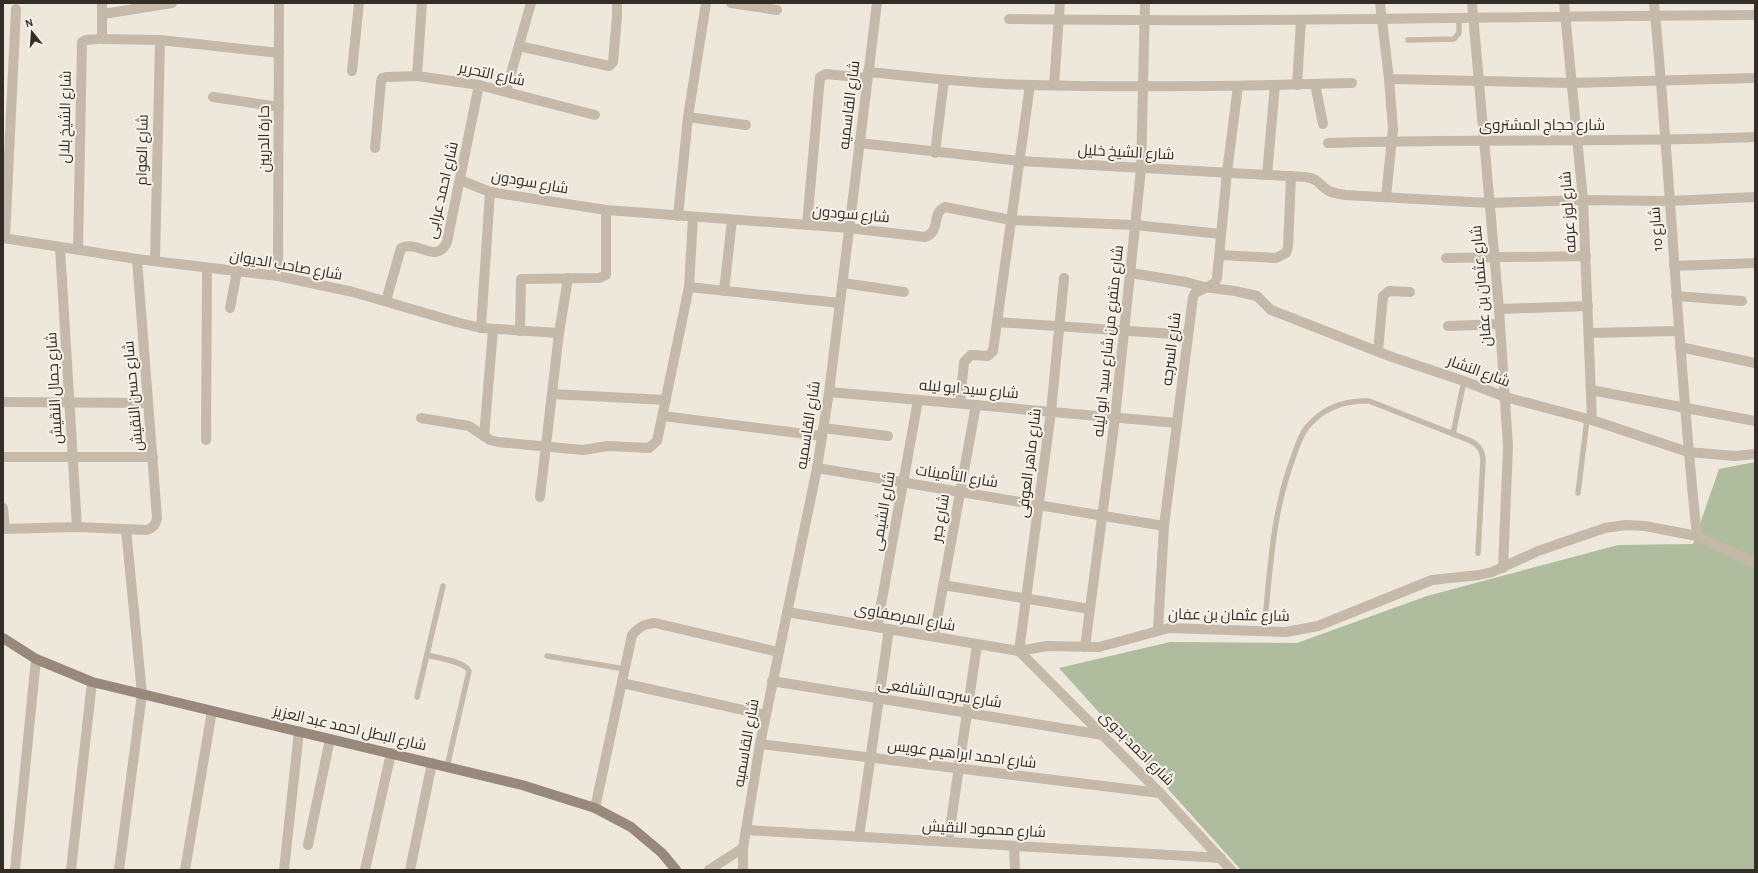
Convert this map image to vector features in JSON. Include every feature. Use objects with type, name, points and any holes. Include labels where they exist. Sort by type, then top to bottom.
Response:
[{"type":"main road","name":"شارع البطل احمد عبد العزيز","points":[[3,638],[36,659],[92,682],[522,785],[595,808],[631,827],[662,853],[676,870]]},
{"type":"street","points":[[102,3],[103,35],[101,39],[160,40],[279,53]]},
{"type":"street","points":[[103,14],[172,3]]},
{"type":"street","name":"حارة الدربين","points":[[278,276],[279,3]]},
{"type":"street","points":[[352,71],[358,3]]},
{"type":"street","points":[[417,76],[422,3]]},
{"type":"street","points":[[506,91],[531,3]]},
{"type":"street","points":[[519,46],[609,66],[613,62],[617,3]]},
{"type":"street","points":[[678,216],[688,117],[706,3]]},
{"type":"street","points":[[731,3],[777,10]]},
{"type":"street","name":"شارع القاسميه","points":[[743,870],[743,848],[760,744],[817,468],[823,432],[843,284],[877,3]]},
{"type":"street","points":[[1054,85],[1060,3]]},
{"type":"street","name":"شارع متفرع من شارع سيد ابو ليله","points":[[1085,647],[1115,418],[1141,169],[1145,3]]},
{"type":"street","points":[[1380,3],[1389,79],[1393,141],[1386,197]]},
{"type":"street","name":"شارع عثمان بن عفان","points":[[1472,3],[1499,309],[1508,446],[1503,568]]},
{"type":"street","name":"شارع لوز عرفه","points":[[1564,3],[1583,200],[1591,390],[1590,420]]},
{"type":"street","name":"شارع 10","points":[[1654,3],[1661,81],[1684,407],[1697,536]]},
{"type":"street","name":"شارع صاحب الديوان","points":[[16,9],[4,238],[137,260],[278,276],[353,292],[481,328],[493,330],[559,333]]},
{"type":"street","points":[[1009,19],[1144,21],[1382,19],[1473,16],[1565,17],[1755,15]]},
{"type":"street","points":[[1297,85],[1301,20]]},
{"type":"street","name":"شارع الشيخ بلال","points":[[78,250],[82,42],[85,40],[101,39]]},
{"type":"street","name":"شارع العوام","points":[[155,261],[160,40]]},
{"type":"street","points":[[807,225],[820,77],[826,74],[868,75],[1030,85],[1238,86],[1352,83]]},
{"type":"street","name":"شارع التحرير","points":[[375,148],[382,78],[386,77],[417,76],[480,85],[595,115]]},
{"type":"street","points":[[1389,79],[1572,83],[1755,78]]},
{"type":"street","points":[[935,153],[944,80]]},
{"type":"street","points":[[1314,84],[1323,124]]},
{"type":"street","name":"شارع احمد عرابى","points":[[386,302],[401,248],[407,245],[434,253],[440,252],[444,249],[447,242],[480,85]]},
{"type":"street","points":[[960,404],[964,362],[971,355],[988,356],[993,351],[1030,85]]},
{"type":"street","points":[[1267,175],[1275,85]]},
{"type":"street","name":"شارع السرجه","points":[[1158,629],[1164,526],[1192,298],[1195,293],[1204,287],[1215,283],[1217,278],[1227,172],[1238,86]]},
{"type":"street","points":[[213,97],[279,107]]},
{"type":"street","points":[[688,117],[746,125]]},
{"type":"street","name":"شارع حجاج المشتروى","points":[[1328,143],[1484,140],[1665,141],[1755,137]]},
{"type":"street","name":"شارع الشيخ خليل","points":[[859,144],[1020,161],[1313,178],[1328,190],[1336,193],[1386,197],[1489,203],[1583,200],[1669,201],[1755,197]]},
{"type":"street","points":[[1220,255],[1276,258],[1286,253],[1288,247],[1291,176]]},
{"type":"street","name":"شارع سودون","points":[[460,180],[490,192],[606,210],[849,228],[925,237],[930,235],[934,230],[937,214],[940,209],[945,207],[1011,220],[1135,225],[1221,234]]},
{"type":"street","points":[[481,328],[490,192]]},
{"type":"street","points":[[520,331],[521,279],[599,278],[606,275],[606,210]]},
{"type":"street","points":[[421,418],[469,426],[490,440],[498,442],[583,450],[608,446],[649,448],[654,446],[657,441],[663,416],[689,287],[693,217]]},
{"type":"street","points":[[724,291],[732,220]]},
{"type":"street","name":"شارع جمال النقيش","points":[[60,248],[71,402],[77,527]]},
{"type":"street","points":[[1446,258],[1586,256]]},
{"type":"street","name":"شارع حسن النقيش","points":[[126,529],[147,530],[156,524],[157,518],[137,260]]},
{"type":"street","points":[[1674,266],[1755,263]]},
{"type":"street","points":[[206,440],[207,268]]},
{"type":"street","points":[[230,308],[236,271]]},
{"type":"street","name":"شارع النشار","points":[[1131,273],[1257,296],[1263,300],[1271,310],[1505,397],[1590,420],[1688,452],[1735,456],[1755,454]]},
{"type":"street","points":[[540,497],[559,333],[568,278]]},
{"type":"street","name":"شارع ماهر العوفى","points":[[1019,650],[1051,412],[1064,278]]},
{"type":"street","points":[[843,284],[904,292]]},
{"type":"street","points":[[689,287],[840,303]]},
{"type":"street","points":[[1378,351],[1383,296],[1389,291],[1410,292]]},
{"type":"street","points":[[1676,296],[1742,301]]},
{"type":"street","points":[[1499,309],[1588,306]]},
{"type":"street","points":[[997,322],[1188,335]]},
{"type":"street","points":[[1448,326],[1500,324]]},
{"type":"street","points":[[484,436],[493,330]]},
{"type":"street","points":[[1589,333],[1678,331]]},
{"type":"street","points":[[1680,347],[1755,363]]},
{"type":"street","points":[[1591,390],[1755,421]]},
{"type":"street","name":"شارع سيد ابو ليله","points":[[829,392],[1177,423]]},
{"type":"street","points":[[552,394],[666,400]]},
{"type":"street","name":"شارع الشيمى","points":[[877,627],[918,400]]},
{"type":"street","points":[[3,402],[148,403]]},
{"type":"street","name":"شارع جبر","points":[[934,636],[976,405]]},
{"type":"street","points":[[663,416],[823,432],[888,436]]},
{"type":"street","points":[[3,457],[153,457]]},
{"type":"street","name":"شارع التأمينات","points":[[817,468],[1164,526]]},
{"type":"street","points":[[3,508],[4,529],[77,527],[126,529],[142,694],[119,870]]},
{"type":"street","name":"شارع عثمان بن عفان","points":[[1019,650],[1047,646],[1099,647],[1114,644],[1158,629],[1183,627],[1286,632],[1318,626],[1432,580],[1479,576],[1503,568],[1538,550],[1604,528],[1626,525],[1645,526],[1697,536],[1755,563]]},
{"type":"street","points":[[943,585],[1090,609]]},
{"type":"street","name":"شارع المرصفاوى","points":[[787,612],[934,636],[977,645],[1019,650]]},
{"type":"street","points":[[595,808],[632,635],[638,628],[645,624],[655,623],[778,652]]},
{"type":"street","points":[[859,837],[889,629]]},
{"type":"street","points":[[948,842],[977,645]]},
{"type":"street","name":"شارع احمد بدوى","points":[[1019,650],[1160,793],[1231,870]]},
{"type":"street","points":[[15,870],[36,659]]},
{"type":"street","points":[[71,870],[92,682]]},
{"type":"street","name":"شارع سرجه الشافعى","points":[[772,682],[1103,735]]},
{"type":"street","points":[[622,683],[766,715]]},
{"type":"street","points":[[185,870],[212,710]]},
{"type":"street","points":[[284,870],[299,732]]},
{"type":"street","points":[[308,846],[330,739]]},
{"type":"street","name":"شارع احمد ابراهيم عويس","points":[[760,744],[1160,793]]},
{"type":"street","points":[[365,870],[390,754]]},
{"type":"street","points":[[410,870],[432,763]]},
{"type":"street","name":"شارع محمود النقيش","points":[[746,830],[1221,858]]},
{"type":"street","points":[[1014,846],[1015,870]]},
{"type":"street","points":[[710,870],[743,848]]},
{"type":"lane","points":[[1408,40],[1454,39],[1459,33],[1459,17]]},
{"type":"lane","points":[[1452,434],[1464,381]]},
{"type":"lane","points":[[1264,631],[1272,542],[1278,506],[1288,470],[1301,438],[1313,421],[1338,404],[1358,400],[1369,401],[1476,444],[1479,447],[1483,456],[1478,553]]},
{"type":"lane","points":[[1578,493],[1590,420]]},
{"type":"lane","points":[[417,697],[443,586]]},
{"type":"lane","points":[[427,655],[462,664],[469,671],[448,767]]},
{"type":"lane","points":[[547,656],[625,669]]},
{"type":"green space","points":[[1755,462],[1755,870],[1241,870],[1059,668],[1170,642],[1297,643],[1427,596],[1618,545],[1693,544],[1719,469]]}]
